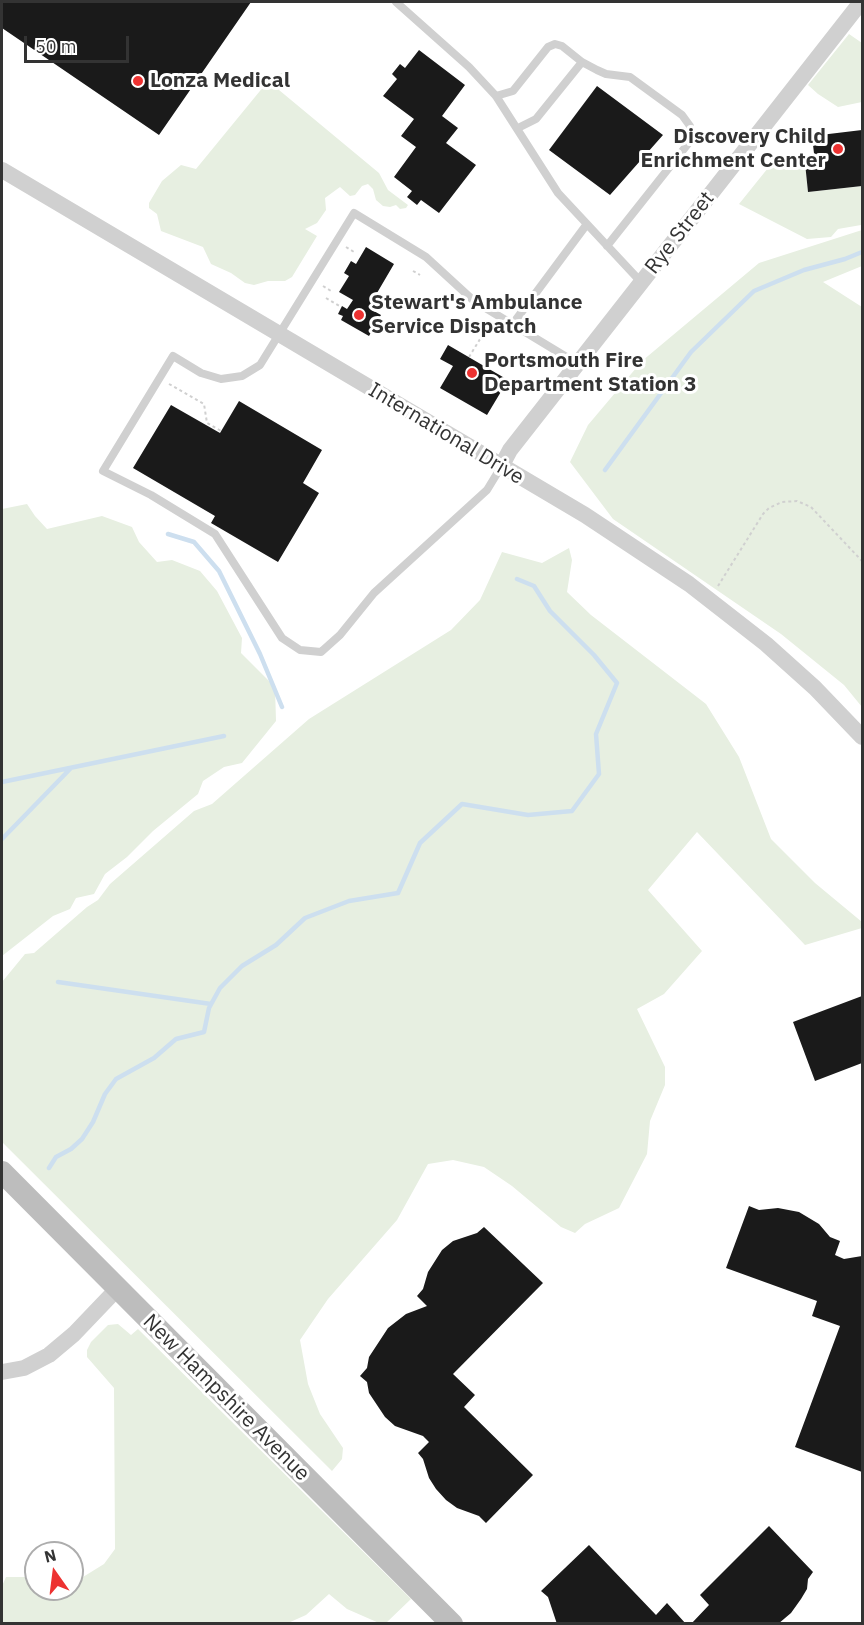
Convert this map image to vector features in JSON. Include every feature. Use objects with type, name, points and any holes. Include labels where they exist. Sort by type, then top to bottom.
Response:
[{"type":"street","name":"Rye Street","points":[[501,467],[510,450],[861,2]]},
{"type":"street","name":"International Drive","points":[[2,170],[585,515],[709,598],[791,665],[862,737]]},
{"type":"street","name":"New Hampshire Avenue","points":[[2,1172],[452,1623]]},
{"type":"street","points":[[2,1372],[24,1368],[49,1355],[74,1334],[117,1289]]},
{"type":"lane","points":[[396,2],[469,67],[496,96],[558,193],[641,282]]},
{"type":"lane","points":[[496,96],[513,91],[548,47],[555,44],[562,46],[582,62],[606,74],[630,77],[682,115],[690,126],[691,140],[607,246]]},
{"type":"lane","points":[[518,128],[536,119],[582,62]]},
{"type":"lane","points":[[501,467],[487,490],[374,593],[340,635],[321,652],[300,650],[282,638],[215,534],[151,495],[103,471],[172,356],[211,377],[221,379],[242,376],[260,365],[354,213],[426,257],[474,301],[578,364]]},
{"type":"lane","points":[[512,325],[587,224]]},
{"type":"path","points":[[412,271],[420,275]]},
{"type":"path","points":[[326,298],[341,307]]},
{"type":"path","points":[[469,357],[485,330]]},
{"type":"path","points":[[159,378],[204,404],[207,423],[221,431]]},
{"type":"path","points":[[709,598],[764,514],[769,508],[782,502],[798,501],[811,507],[862,561]]},
{"type":"shaded area","points":[[849,34],[862,43],[862,102],[838,107],[808,85]]},
{"type":"shaded area","points":[[291,71],[279,90],[379,173],[388,190],[408,205],[400,209],[396,205],[383,206],[376,200],[373,189],[368,184],[362,186],[355,195],[350,196],[340,187],[325,198],[326,210],[317,223],[305,229],[317,236],[292,277],[285,281],[268,281],[254,285],[245,283],[231,273],[211,264],[203,247],[161,231],[157,214],[149,208],[149,203],[162,181],[181,165],[196,169],[273,75]]},
{"type":"shaded area","points":[[805,163],[808,192],[862,186],[861,225],[838,229],[831,237],[807,239],[739,204],[768,168]]},
{"type":"shaded area","points":[[862,230],[862,266],[823,282],[862,307],[862,707],[844,685],[781,634],[613,519],[570,462],[588,425],[642,361],[759,263]]},
{"type":"shaded area","points":[[27,504],[47,529],[102,516],[132,527],[139,542],[157,562],[172,560],[200,571],[217,591],[242,638],[241,653],[275,687],[276,721],[242,763],[224,767],[203,781],[198,794],[105,874],[94,894],[76,898],[70,909],[53,916],[2,956],[2,509]]},
{"type":"shaded area","points":[[569,548],[572,560],[567,592],[591,615],[706,704],[739,757],[771,839],[815,883],[862,922],[862,928],[805,945],[697,832],[648,890],[702,951],[664,994],[637,1009],[665,1067],[665,1085],[650,1121],[647,1154],[619,1208],[585,1224],[575,1233],[561,1227],[512,1186],[484,1167],[453,1160],[428,1164],[397,1220],[328,1299],[300,1340],[308,1384],[320,1414],[343,1448],[342,1459],[332,1471],[2,1142],[2,982],[25,954],[34,953],[98,900],[110,884],[194,811],[212,804],[309,719],[451,630],[480,600],[502,552],[542,563]]},
{"type":"shaded area","points":[[118,1324],[131,1335],[138,1329],[411,1599],[386,1623],[379,1623],[347,1609],[329,1594],[306,1615],[288,1623],[2,1623],[2,1586],[6,1577],[24,1577],[24,1601],[84,1601],[84,1576],[104,1564],[115,1549],[114,1388],[87,1357],[87,1350],[91,1342],[108,1325]]},
{"type":"building","name":"Lonza Medical","points":[[2,2],[251,2],[159,135],[2,28]]},
{"type":"building","points":[[419,50],[465,85],[442,116],[458,128],[446,143],[476,165],[439,213],[421,200],[417,205],[407,197],[412,191],[394,177],[416,147],[401,136],[414,119],[383,96],[397,79],[392,74],[400,64],[405,68]]},
{"type":"building","points":[[597,86],[663,135],[610,195],[549,150]]},
{"type":"building","name":"Discovery Child Enrichment Center","points":[[862,130],[862,186],[808,192],[805,163],[815,162],[812,136]]},
{"type":"building","points":[[366,247],[394,264],[377,293],[381,295],[372,310],[381,315],[369,336],[341,320],[343,316],[338,314],[342,306],[347,309],[353,300],[339,292],[349,276],[344,273],[351,261],[356,264]]},
{"type":"building","name":"Portsmouth Fire Department Station 3","points":[[448,345],[508,380],[487,415],[440,388],[453,366],[440,359]]},
{"type":"building","points":[[239,401],[322,450],[303,483],[319,493],[278,562],[211,523],[215,516],[133,468],[171,405],[220,433]]},
{"type":"building","points":[[862,996],[862,1063],[815,1081],[793,1022]]},
{"type":"building","points":[[749,1206],[759,1210],[778,1208],[799,1212],[819,1224],[830,1237],[840,1241],[835,1255],[844,1259],[862,1256],[862,1472],[795,1447],[840,1326],[812,1316],[817,1301],[726,1268]]},
{"type":"building","points":[[484,1227],[543,1283],[453,1374],[475,1395],[464,1407],[533,1475],[486,1523],[479,1516],[457,1508],[436,1489],[418,1453],[429,1442],[423,1436],[395,1426],[385,1417],[369,1393],[367,1382],[360,1376],[367,1368],[369,1357],[388,1328],[406,1314],[427,1306],[417,1296],[423,1289],[428,1272],[442,1250],[453,1241],[477,1233]]},
{"type":"building","points":[[769,1526],[813,1572],[808,1579],[807,1589],[791,1613],[778,1624],[691,1624],[709,1605],[700,1595]]},
{"type":"building","points":[[589,1545],[656,1615],[667,1603],[686,1624],[557,1624],[548,1597],[541,1591]]},
{"type":"waterway","points":[[605,470],[691,352],[754,291],[804,270],[862,252]]},
{"type":"waterway","points":[[168,534],[194,542],[219,571],[260,654],[282,707]]},
{"type":"waterway","points":[[49,1168],[56,1157],[71,1149],[82,1139],[93,1122],[105,1094],[116,1079],[154,1058],[176,1039],[204,1032],[209,1008],[220,988],[242,966],[276,945],[305,918],[349,901],[398,893],[420,843],[462,804],[528,815],[572,811],[599,774],[596,734],[617,683],[594,655],[550,611],[534,586],[517,579]]},
{"type":"waterway","points":[[2,782],[224,736]]},
{"type":"waterway","points":[[2,839],[71,768]]},
{"type":"waterway","points":[[58,982],[211,1004]]},
{"type":"place","name":"Lonza Medical","points":[[138,81]]},
{"type":"place","name":"Discovery Child Enrichment Center","points":[[838,149]]},
{"type":"place","name":"Stewart's Ambulance Service Dispatch","points":[[359,315]]},
{"type":"place","name":"Portsmouth Fire Department Station 3","points":[[472,373]]}]
